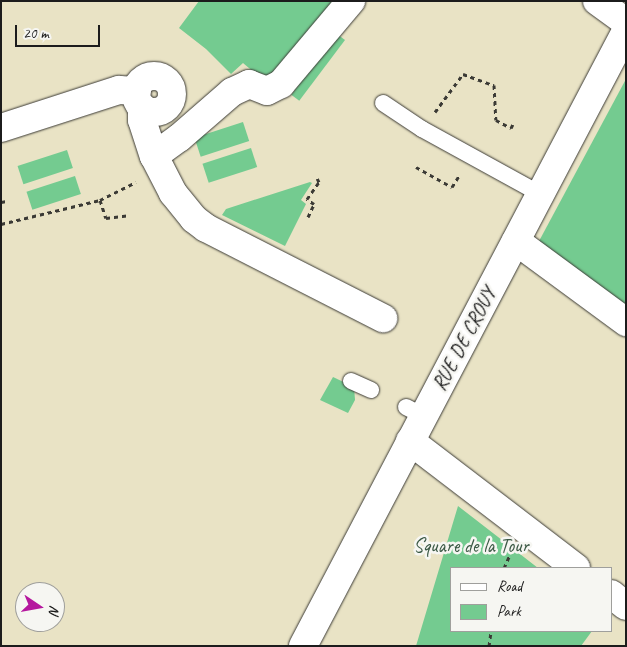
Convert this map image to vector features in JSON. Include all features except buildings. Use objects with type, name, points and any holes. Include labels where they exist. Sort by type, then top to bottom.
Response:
[{"type":"street","points":[[158,162],[179,138],[232,92],[249,84],[267,91],[281,84],[351,1]]},
{"type":"street","points":[[597,1],[626,22]]},
{"type":"street","name":"RUE DE CROUY","points":[[303,646],[410,441],[415,412],[516,241],[626,32]]},
{"type":"street","points":[[1,128],[119,90],[139,99],[142,120],[158,162],[181,206],[206,228],[383,318]]},
{"type":"street","points":[[516,241],[626,322]]},
{"type":"street","points":[[410,441],[575,567]]},
{"type":"street","points":[[612,595],[626,606]]},
{"type":"lane","points":[[384,103],[422,129],[540,194]]},
{"type":"lane","points":[[351,380],[371,390]]},
{"type":"path","points":[[422,129],[463,74],[494,85],[496,120],[511,128],[513,124]]},
{"type":"path","points":[[1,224],[100,200],[158,162]]},
{"type":"path","points":[[416,167],[452,187],[460,172],[467,176]]},
{"type":"path","points":[[308,217],[314,204],[307,199],[319,182],[317,178]]},
{"type":"path","points":[[100,200],[106,218],[129,215]]},
{"type":"path","points":[[1,202],[7,201]]},
{"type":"path","points":[[489,646],[492,632]]},
{"type":"green space","points":[[199,1],[335,1],[268,84],[243,63],[231,74],[206,49],[179,28]]},
{"type":"green space","points":[[337,34],[345,40],[299,101],[291,95]]},
{"type":"green space","points":[[626,79],[626,307],[538,243]]},
{"type":"green space","points":[[243,122],[249,141],[201,157],[194,138]]},
{"type":"green space","points":[[251,148],[257,167],[209,183],[202,164]]},
{"type":"green space","points":[[67,150],[73,168],[23,184],[18,166]]},
{"type":"green space","points":[[75,176],[81,194],[32,210],[26,192]]},
{"type":"green space","points":[[310,182],[312,183],[301,200],[306,204],[285,246],[222,215],[226,209]]},
{"type":"green space","points":[[333,377],[354,387],[355,400],[348,413],[320,400]]},
{"type":"green space","name":"Square de la Tour","points":[[458,506],[537,567],[450,567],[450,632],[591,632],[581,646],[416,646]]}]
